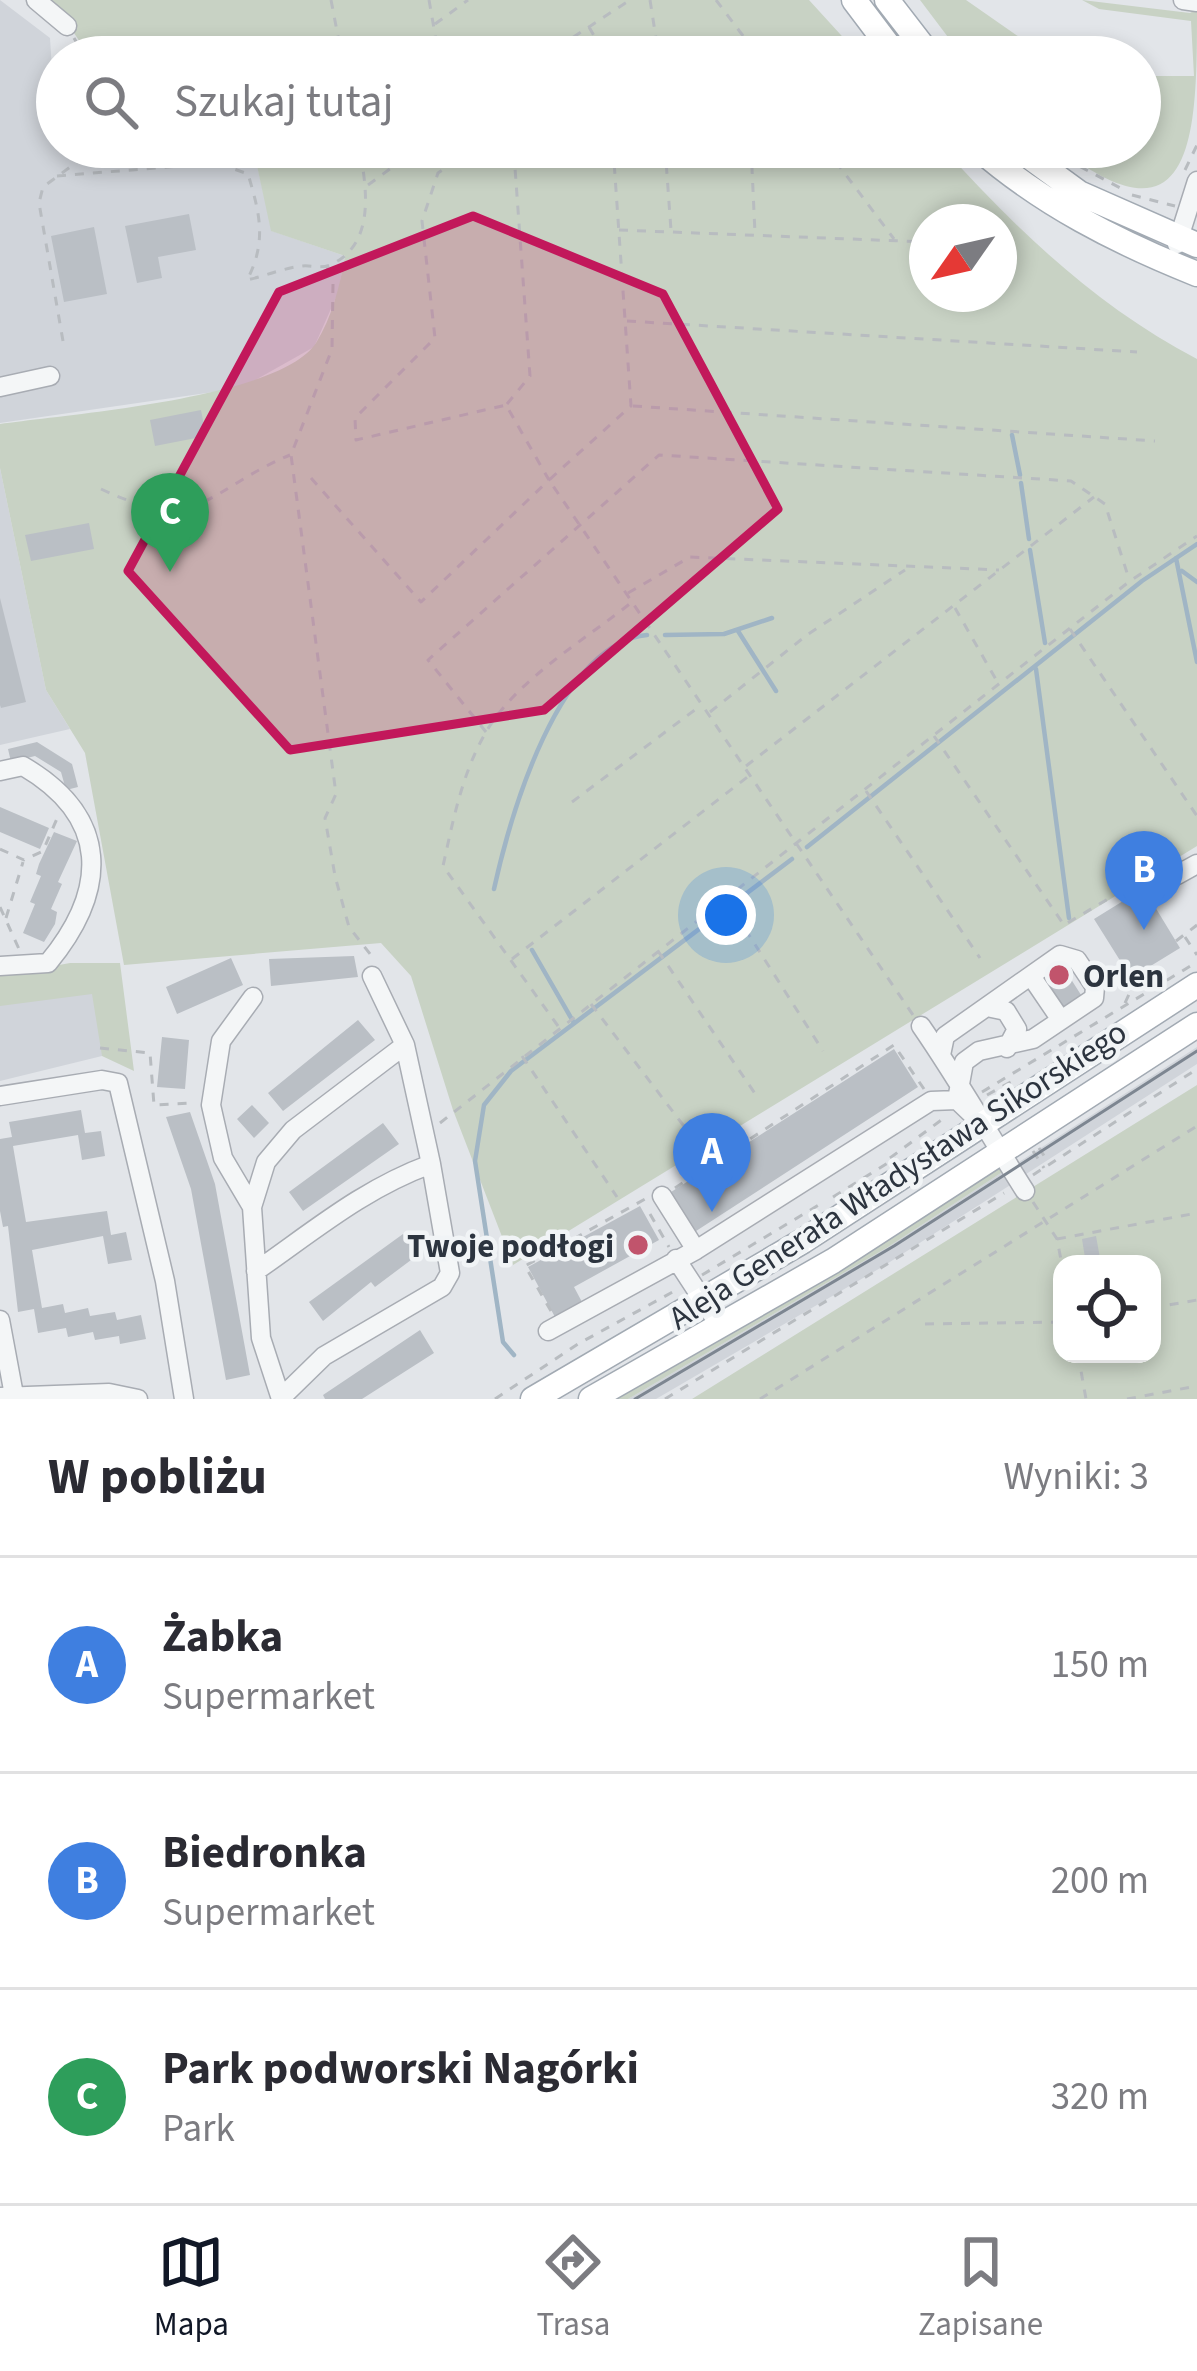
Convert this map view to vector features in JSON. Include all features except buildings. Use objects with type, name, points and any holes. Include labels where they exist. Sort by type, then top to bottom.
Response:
[{"type":"main road","points":[[854,0],[881,36]]},
{"type":"main road","points":[[886,0],[914,36]]},
{"type":"main road","points":[[1004,168],[1049,202],[1192,265]]},
{"type":"main road","points":[[1045,168],[1079,193],[1186,242]]},
{"type":"main road","name":"Aleja Generała Władysława Sikorskiego","points":[[533,1399],[697,1292],[981,1123],[1197,985]]},
{"type":"main road","name":"Aleja Generała Władysława Sikorskiego","points":[[592,1399],[833,1261],[1197,1025]]},
{"type":"street","points":[[36,0],[67,26]]},
{"type":"street","points":[[1183,0],[1197,2]]},
{"type":"street","points":[[1192,265],[1186,242],[1197,182]]},
{"type":"street","points":[[0,387],[50,376]]},
{"type":"street","points":[[0,771],[23,766],[67,796],[84,819],[94,868],[76,929],[48,963],[0,966]]},
{"type":"street","points":[[941,1055],[945,1036],[1036,982],[1060,956],[1077,960],[1095,987],[1094,998],[1017,1029],[1007,1048]]},
{"type":"street","points":[[372,976],[405,1045],[450,1273],[442,1287],[324,1356],[279,1399],[261,1338],[252,1207],[266,1162],[293,1130],[405,1045]]},
{"type":"street","points":[[1036,982],[1056,1013]]},
{"type":"street","points":[[252,1207],[223,1158],[211,1106],[221,1041],[253,997]]},
{"type":"street","points":[[996,1009],[1017,1029]]},
{"type":"street","points":[[958,1097],[964,1062],[979,1051],[1007,1048],[1056,1013]]},
{"type":"street","points":[[921,1026],[941,1055],[958,1097]]},
{"type":"street","points":[[0,1096],[102,1080],[118,1083],[165,1281],[184,1399]]},
{"type":"street","points":[[554,1334],[932,1100],[958,1097],[976,1103],[981,1123],[1022,1187]]},
{"type":"street","points":[[256,1271],[381,1182],[431,1164]]},
{"type":"street","points":[[662,1196],[696,1250]]},
{"type":"street","points":[[676,1259],[697,1292],[727,1324]]},
{"type":"street","points":[[0,1320],[7,1396],[109,1394],[138,1399]]},
{"type":"path","points":[[331,0],[338,36]]},
{"type":"path","points":[[429,0],[435,36]]},
{"type":"path","points":[[433,25],[467,0]]},
{"type":"path","points":[[571,36],[630,0]]},
{"type":"path","points":[[650,0],[655,36]]},
{"type":"path","points":[[716,0],[743,36]]},
{"type":"path","points":[[587,24],[594,36]]},
{"type":"path","points":[[67,26],[73,36]]},
{"type":"path","points":[[64,341],[38,203],[43,187],[68,168]]},
{"type":"path","points":[[57,176],[155,168]]},
{"type":"path","points":[[231,168],[248,174],[262,219],[259,258],[247,280],[300,266],[327,267],[353,250],[363,225],[367,186],[363,168]]},
{"type":"path","points":[[367,186],[391,168]]},
{"type":"path","points":[[445,168],[438,173],[422,220],[435,338],[355,418],[356,440],[506,405],[530,376],[515,168]]},
{"type":"path","points":[[615,168],[632,406]]},
{"type":"path","points":[[666,168],[671,232]]},
{"type":"path","points":[[752,168],[755,235]]},
{"type":"path","points":[[841,168],[895,241]]},
{"type":"path","points":[[1081,168],[1128,194],[1172,201],[1178,207]]},
{"type":"path","points":[[619,230],[909,241]]},
{"type":"path","points":[[327,267],[334,283],[332,350],[292,455],[336,794],[325,818],[349,927],[374,958],[372,976]]},
{"type":"path","points":[[625,321],[1137,352]]},
{"type":"path","points":[[506,405],[580,525],[921,1026]]},
{"type":"path","points":[[311,478],[421,602],[632,406],[1155,441]]},
{"type":"path","points":[[101,489],[167,511],[191,509],[217,499],[247,473],[292,455]]},
{"type":"path","points":[[486,732],[428,660],[659,455],[1071,482],[1105,504],[1130,581]]},
{"type":"path","points":[[745,767],[1094,496]]},
{"type":"path","points":[[425,1138],[933,734],[1130,581],[1197,536]]},
{"type":"path","points":[[627,594],[690,556],[1002,570]]},
{"type":"path","points":[[708,714],[907,568]]},
{"type":"path","points":[[559,1027],[443,866],[459,795],[486,732],[511,700],[632,602]]},
{"type":"path","points":[[954,607],[998,684]]},
{"type":"path","points":[[1070,628],[1197,816]]},
{"type":"path","points":[[572,802],[702,704]]},
{"type":"path","points":[[933,734],[1064,926],[1138,882],[1184,866]]},
{"type":"path","points":[[511,961],[750,776]]},
{"type":"path","points":[[866,791],[980,958]]},
{"type":"path","points":[[1,851],[24,860],[44,851],[67,796]]},
{"type":"path","points":[[1121,855],[1138,882]]},
{"type":"path","points":[[6,918],[24,860]]},
{"type":"path","points":[[724,897],[823,1051]]},
{"type":"path","points":[[0,907],[23,957]]},
{"type":"path","points":[[1176,941],[1197,926]]},
{"type":"path","points":[[981,1093],[1197,958],[1184,935]]},
{"type":"path","points":[[659,952],[758,1098]]},
{"type":"path","points":[[1124,1005],[1135,981]]},
{"type":"path","points":[[591,1004],[699,1146]]},
{"type":"path","points":[[561,1354],[525,1267],[651,1196],[662,1196],[894,1045],[932,1100]]},
{"type":"path","points":[[100,1048],[150,1053],[154,1105],[196,1103]]},
{"type":"path","points":[[524,1059],[617,1197]]},
{"type":"path","points":[[665,1399],[1022,1187],[1197,1069]]},
{"type":"path","points":[[996,1083],[1003,1093]]},
{"type":"path","points":[[495,1399],[561,1354],[697,1292],[820,1203],[828,1206],[889,1166],[890,1154],[958,1097]]},
{"type":"path","points":[[760,1399],[1197,1126]]},
{"type":"path","points":[[1033,1138],[1052,1166]]},
{"type":"path","points":[[1027,1143],[1045,1170]]},
{"type":"path","points":[[1022,1187],[1058,1239],[1061,1255]]},
{"type":"path","points":[[1058,1239],[1197,1213]]},
{"type":"path","points":[[650,1214],[676,1259]]},
{"type":"path","points":[[1161,1306],[1197,1300]]},
{"type":"path","points":[[925,1324],[1053,1322]]},
{"type":"path","points":[[1080,1363],[1086,1399]]},
{"type":"path","points":[[1127,1399],[1197,1386]]},
{"type":"highlighted area","points":[[473,216],[663,294],[778,509],[544,710],[290,750],[128,571],[279,292]]},
{"type":"shaded area","points":[[0,0],[47,36],[36,36],[36,168],[258,168],[272,231],[345,256],[338,293],[314,347],[241,388],[0,423]]},
{"type":"shaded area","points":[[0,468],[46,690],[70,729],[0,745]]},
{"type":"shaded area","points":[[101,979],[102,1056],[0,1081],[0,994]]},
{"type":"shaded area","points":[[1197,1047],[1197,1064],[1023,1176],[1016,1164]]},
{"type":"shaded area","points":[[1004,1171],[1015,1182],[882,1267],[656,1399],[628,1399],[888,1247]]},
{"type":"green space","points":[[52,0],[809,0],[842,36],[76,36]]},
{"type":"green space","points":[[920,0],[966,0],[1018,36],[947,36]]},
{"type":"green space","points":[[1082,0],[1190,13],[1197,9],[1195,96],[1190,134],[1180,164],[1163,183],[1138,188],[1090,168],[1161,168],[1161,76],[1194,76],[1191,21],[1099,9]]},
{"type":"green space","points":[[258,168],[962,168],[996,204],[909,204],[909,312],[1017,312],[1017,224],[1092,291],[1197,359],[1197,846],[513,1265],[453,1110],[411,976],[381,943],[124,965],[85,753],[46,690],[0,468],[0,424],[217,391],[295,362],[316,343],[338,290],[345,256],[271,231]]},
{"type":"green space","points":[[70,963],[120,963],[134,1071],[102,1056],[92,994],[0,1006],[0,976]]},
{"type":"green space","points":[[1197,1085],[1197,1399],[692,1399]]},
{"type":"green space","points":[[996,1169],[1004,1171],[888,1247],[628,1399],[610,1399]]},
{"type":"waterway","points":[[1012,435],[1020,475]]},
{"type":"waterway","points":[[1021,483],[1029,539]]},
{"type":"waterway","points":[[807,847],[1142,581],[1197,544]]},
{"type":"waterway","points":[[1030,550],[1045,643]]},
{"type":"waterway","points":[[1176,558],[1197,662]]},
{"type":"waterway","points":[[1182,571],[1197,582]]},
{"type":"waterway","points":[[665,635],[724,634],[772,618]]},
{"type":"waterway","points":[[738,631],[776,691]]},
{"type":"waterway","points":[[494,889],[526,779],[564,700],[588,668],[616,646],[647,635]]},
{"type":"waterway","points":[[1036,669],[1069,918]]},
{"type":"waterway","points":[[514,1355],[503,1342],[475,1161],[484,1105],[511,1071],[792,859]]},
{"type":"waterway","points":[[532,950],[574,1023]]},
{"type":"tram line","points":[[635,1399],[894,1246],[1197,1051]]},
{"type":"place","name":"Park podworski Nagórki","points":[[170,572]]},
{"type":"place","name":"Biedronka","points":[[1144,930]]},
{"type":"place","name":"Orlen","points":[[1059,975]]},
{"type":"place","name":"Żabka","points":[[712,1212]]},
{"type":"place","name":"Twoje podłogi","points":[[638,1245]]}]
